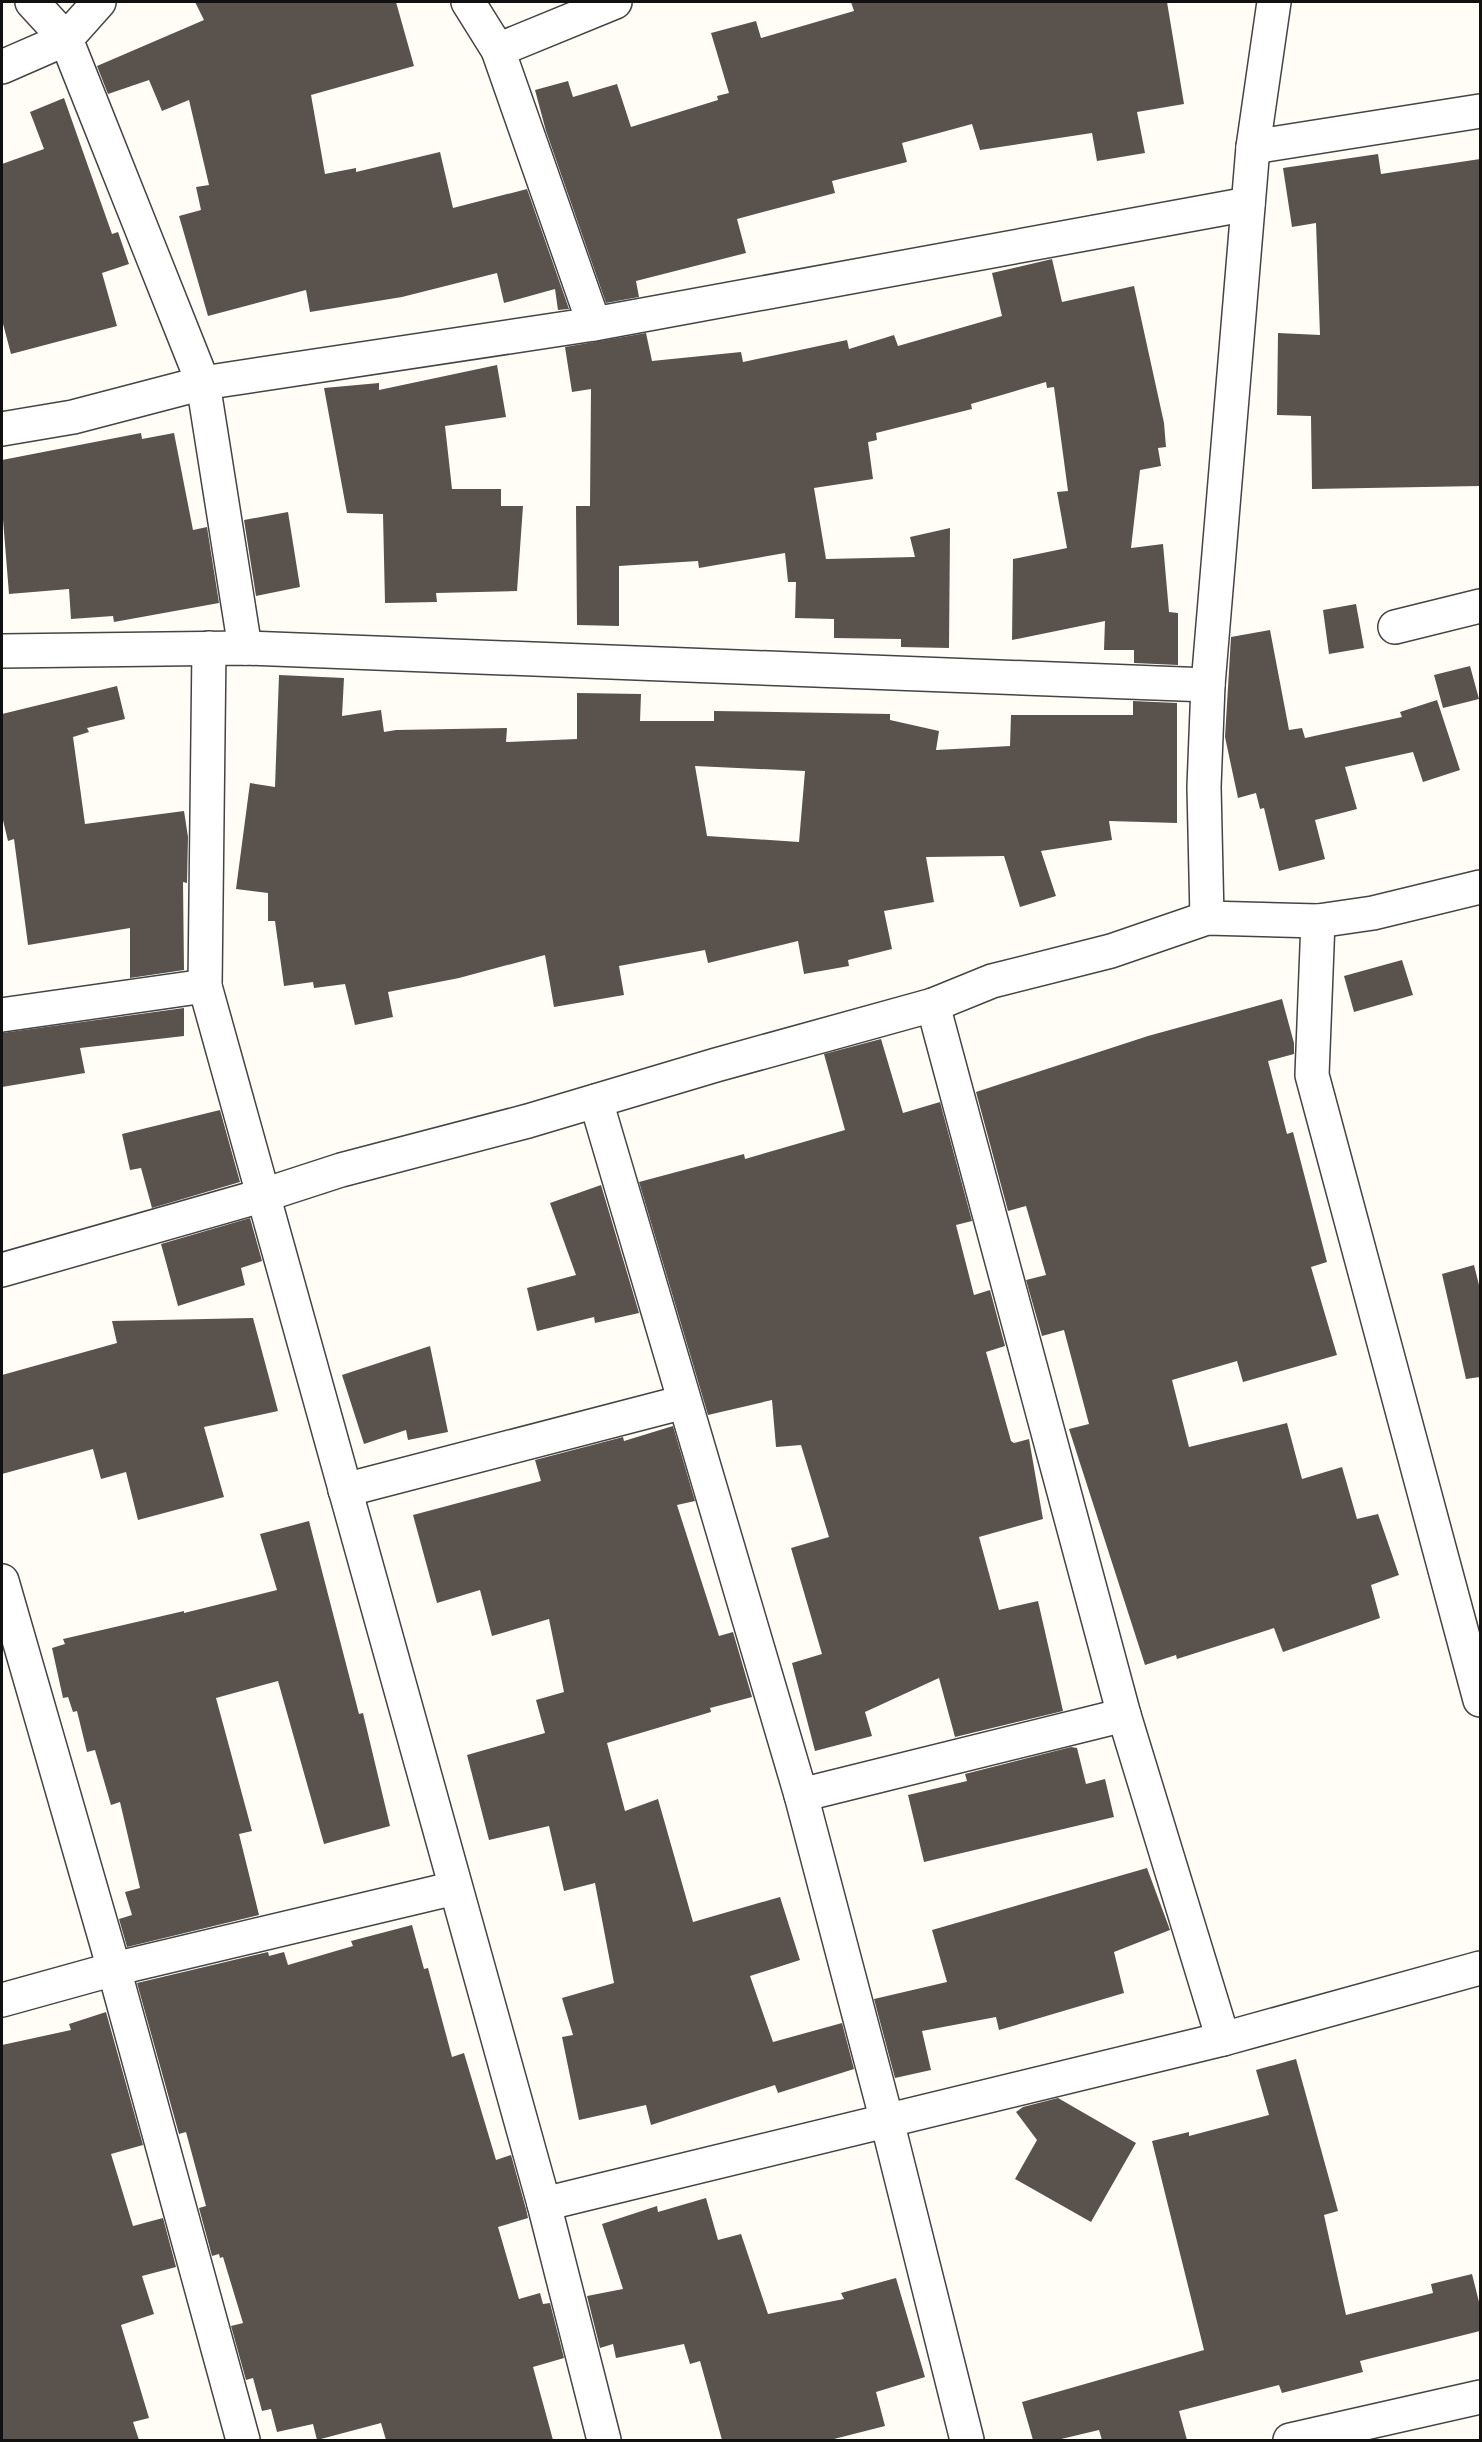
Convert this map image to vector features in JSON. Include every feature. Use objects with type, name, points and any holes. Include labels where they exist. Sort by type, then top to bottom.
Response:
[{"type":"street","points":[[32,2],[66,39],[203,383],[245,648]]},
{"type":"street","points":[[2,68],[66,39],[99,2]]},
{"type":"street","points":[[468,2],[498,50],[594,324]]},
{"type":"street","points":[[498,50],[615,2]]},
{"type":"street","points":[[1207,918],[1204,786],[1208,685],[1253,147],[1274,2]]},
{"type":"street","points":[[1253,147],[1480,111]]},
{"type":"street","points":[[2,429],[73,417],[203,383],[594,324],[1248,204]]},
{"type":"street","points":[[1395,627],[1480,606]]},
{"type":"street","points":[[209,648],[205,987],[544,2204],[604,2440]]},
{"type":"street","points":[[2,651],[245,648],[1208,685]]},
{"type":"street","points":[[2,1270],[264,1195],[341,1170],[597,1101],[716,1065],[933,1005],[992,981],[1111,951],[1207,918],[1318,921],[1373,913],[1480,887]]},
{"type":"street","points":[[1318,921],[1312,1075],[1468,1607],[1480,1700]]},
{"type":"street","points":[[2,1015],[205,987]]},
{"type":"street","points":[[933,1005],[1124,1715],[1223,2039]]},
{"type":"street","points":[[597,1101],[801,1795],[887,2121],[967,2440]]},
{"type":"street","points":[[345,1490],[684,1402]]},
{"type":"street","points":[[2,1581],[114,1969],[243,2440]]},
{"type":"street","points":[[801,1795],[1124,1715]]},
{"type":"street","points":[[2,2000],[114,1969],[455,1888]]},
{"type":"street","points":[[544,2204],[1223,2039],[1480,1968]]},
{"type":"street","points":[[1290,2440],[1480,2397]]},
{"type":"building","points":[[195,2],[396,2],[414,66],[311,95],[325,174],[356,168],[356,172],[440,152],[453,208],[527,189],[569,309],[558,310],[555,289],[504,303],[497,273],[402,297],[310,312],[306,290],[208,316],[179,216],[201,210],[196,187],[209,185],[189,100],[162,111],[149,80],[108,94],[97,66],[204,20]]},
{"type":"building","points":[[851,2],[1167,2],[1184,104],[1137,112],[1145,153],[1097,161],[1092,133],[980,150],[972,124],[902,143],[907,162],[832,181],[835,193],[737,219],[746,253],[636,281],[639,297],[606,303],[546,131],[535,90],[568,81],[573,97],[617,84],[631,127],[718,100],[717,96],[729,93],[711,33],[756,21],[761,38],[854,11]]},
{"type":"building","points":[[64,98],[112,234],[118,232],[129,264],[102,273],[117,326],[11,354],[2,320],[2,164],[44,149],[30,112]]},
{"type":"building","points":[[1378,154],[1381,174],[1480,159],[1480,486],[1312,489],[1311,416],[1277,415],[1278,333],[1320,335],[1316,223],[1292,227],[1283,168]]},
{"type":"building","points":[[1052,259],[1062,302],[1134,286],[1164,423],[1166,447],[1158,448],[1161,466],[1140,470],[1131,548],[1163,544],[1169,612],[1178,613],[1178,665],[1134,663],[1134,650],[1104,650],[1105,621],[1012,640],[1013,559],[1067,548],[1057,492],[1068,491],[1054,387],[1047,388],[1046,382],[971,404],[972,409],[876,433],[877,440],[868,442],[873,479],[814,488],[826,559],[915,557],[910,537],[950,528],[949,648],[901,647],[901,639],[834,638],[834,619],[795,618],[796,582],[788,582],[785,553],[699,568],[698,561],[619,566],[619,626],[577,625],[576,506],[590,506],[591,389],[572,392],[565,347],[646,333],[652,361],[741,352],[743,362],[847,340],[849,349],[894,335],[898,346],[1002,316],[992,273]]},
{"type":"building","points":[[497,365],[506,417],[445,426],[452,489],[501,489],[501,506],[523,506],[517,591],[436,593],[437,602],[385,603],[383,514],[347,513],[324,388],[379,383],[379,390]]},
{"type":"building","points":[[141,433],[142,439],[174,433],[193,530],[207,527],[219,603],[114,622],[113,616],[71,619],[69,589],[9,594],[2,507],[2,460]]},
{"type":"building","points":[[288,512],[300,587],[256,596],[244,520]]},
{"type":"building","points":[[1356,604],[1364,648],[1329,654],[1323,610]]},
{"type":"building","points":[[1270,630],[1289,730],[1302,728],[1305,738],[1402,717],[1400,712],[1437,700],[1460,770],[1423,782],[1413,752],[1345,767],[1357,809],[1315,820],[1325,859],[1279,871],[1264,808],[1260,809],[1256,793],[1238,798],[1225,737],[1231,637]]},
{"type":"building","points":[[1470,666],[1479,699],[1443,708],[1434,675]]},
{"type":"building","points":[[279,675],[344,678],[342,716],[381,710],[384,732],[507,728],[506,742],[577,739],[577,693],[641,694],[640,721],[714,721],[714,711],[890,714],[890,720],[939,731],[936,750],[1010,746],[1011,715],[1133,715],[1133,701],[1177,703],[1177,823],[1109,821],[1112,840],[1041,851],[1056,896],[1020,907],[1004,856],[926,857],[934,902],[884,911],[892,949],[848,960],[849,966],[804,974],[798,941],[708,963],[705,950],[619,966],[624,995],[554,1007],[545,955],[459,978],[388,992],[393,1017],[355,1025],[345,984],[314,988],[313,982],[284,986],[275,921],[268,921],[268,893],[236,889],[250,783],[275,787]],"holes":[[[695,766],[805,771],[799,842],[707,836]]]},
{"type":"building","points":[[117,686],[125,719],[87,728],[89,732],[73,737],[85,824],[184,811],[188,837],[187,883],[183,882],[184,970],[130,978],[130,928],[28,945],[14,839],[8,841],[2,816],[2,714]]},
{"type":"building","points":[[1402,960],[1413,995],[1354,1012],[1344,976]]},
{"type":"building","points":[[1282,999],[1294,1043],[1294,1054],[1268,1061],[1287,1134],[1293,1132],[1327,1262],[1311,1267],[1337,1355],[1243,1382],[1237,1361],[1172,1380],[1189,1447],[1287,1423],[1302,1479],[1342,1467],[1357,1519],[1378,1514],[1399,1575],[1371,1585],[1380,1618],[1283,1652],[1274,1628],[1177,1659],[1176,1655],[1145,1665],[1069,1429],[1089,1424],[1064,1330],[1042,1336],[1026,1280],[1046,1275],[1026,1206],[1008,1211],[976,1092],[1148,1036]]},
{"type":"building","points":[[184,1008],[184,1036],[80,1048],[85,1073],[2,1087],[2,1033]]},
{"type":"building","points":[[881,1039],[903,1113],[940,1102],[972,1221],[956,1225],[974,1295],[990,1290],[1005,1346],[986,1352],[1011,1441],[1014,1443],[1029,1439],[1043,1519],[979,1537],[999,1610],[1038,1601],[1063,1711],[955,1737],[939,1678],[865,1712],[872,1736],[815,1751],[792,1663],[822,1654],[791,1548],[829,1537],[801,1445],[776,1447],[772,1400],[708,1415],[639,1182],[744,1154],[745,1159],[845,1130],[824,1054]]},
{"type":"building","points":[[220,1110],[240,1182],[152,1208],[141,1168],[130,1170],[122,1134]]},
{"type":"building","points":[[601,1185],[639,1313],[595,1323],[594,1317],[537,1331],[527,1288],[576,1275],[550,1203]]},
{"type":"building","points":[[250,1218],[262,1261],[241,1268],[245,1285],[178,1306],[161,1244]]},
{"type":"building","points":[[1474,1265],[1480,1289],[1480,1377],[1466,1379],[1442,1274]]},
{"type":"building","points":[[253,1318],[278,1411],[204,1427],[224,1497],[138,1520],[126,1472],[101,1479],[93,1449],[2,1474],[2,1375],[117,1343],[112,1321]]},
{"type":"building","points":[[430,1346],[448,1432],[408,1440],[406,1430],[364,1444],[342,1375]]},
{"type":"building","points":[[673,1426],[695,1501],[677,1505],[719,1636],[733,1632],[752,1697],[710,1708],[711,1712],[607,1743],[625,1811],[658,1799],[693,1922],[780,1897],[800,1960],[750,1976],[773,2042],[842,2023],[854,2069],[778,2093],[775,2085],[651,2125],[646,2105],[579,2120],[562,2037],[573,2035],[562,1998],[614,1983],[595,1883],[564,1891],[549,1826],[489,1840],[467,1755],[545,1733],[536,1700],[564,1692],[549,1619],[492,1636],[480,1590],[437,1603],[413,1515],[541,1481],[535,1460],[623,1437],[624,1441]]},
{"type":"building","points":[[309,1521],[359,1714],[363,1713],[390,1826],[324,1844],[278,1681],[216,1698],[252,1831],[239,1834],[259,1915],[127,1947],[119,1919],[132,1915],[125,1892],[140,1888],[120,1802],[111,1805],[95,1750],[87,1752],[77,1711],[73,1712],[68,1697],[63,1698],[52,1648],[65,1644],[63,1639],[277,1590],[260,1534]]},
{"type":"building","points":[[1071,1747],[1077,1748],[1086,1784],[1105,1779],[1114,1817],[924,1862],[908,1795],[967,1781],[965,1774]]},
{"type":"building","points":[[1147,1868],[1170,1930],[1114,1952],[1124,1993],[999,2030],[996,2017],[922,2031],[931,2070],[895,2078],[874,1999],[947,1982],[932,1930]]},
{"type":"building","points":[[412,1925],[424,1969],[428,1968],[452,2057],[464,2053],[496,2160],[511,2155],[526,2209],[528,2218],[498,2227],[519,2299],[540,2293],[543,2304],[550,2303],[564,2358],[533,2367],[553,2440],[386,2440],[381,2423],[317,2440],[313,2424],[277,2432],[271,2409],[262,2411],[253,2378],[246,2380],[231,2326],[243,2323],[223,2257],[220,2258],[219,2254],[212,2256],[199,2208],[206,2206],[186,2132],[179,2134],[137,1983],[268,1952],[269,1956],[284,1952],[288,1965],[353,1946],[351,1941]]},
{"type":"building","points":[[106,2012],[143,2145],[111,2154],[133,2226],[163,2218],[176,2267],[142,2276],[154,2314],[121,2325],[149,2418],[133,2422],[139,2440],[2,2440],[2,2045],[71,2030],[69,2024]]},
{"type":"building","points":[[1296,2059],[1338,2211],[1324,2215],[1346,2315],[1433,2293],[1431,2284],[1472,2274],[1480,2306],[1480,2331],[1360,2361],[1363,2372],[1282,2393],[1279,2385],[1179,2411],[1187,2440],[1102,2440],[1099,2430],[1057,2440],[1033,2440],[1022,2402],[1204,2350],[1152,2141],[1189,2132],[1189,2136],[1269,2115],[1256,2070]]},
{"type":"building","points":[[1058,2098],[1136,2143],[1091,2222],[1015,2179],[1037,2140],[1016,2112],[1023,2107]]},
{"type":"building","points":[[706,2198],[718,2240],[741,2234],[768,2314],[844,2299],[841,2293],[896,2278],[925,2377],[876,2392],[885,2426],[830,2440],[722,2440],[700,2361],[690,2364],[684,2344],[616,2358],[613,2344],[600,2348],[587,2296],[623,2289],[602,2224],[657,2206],[658,2212]]}]
